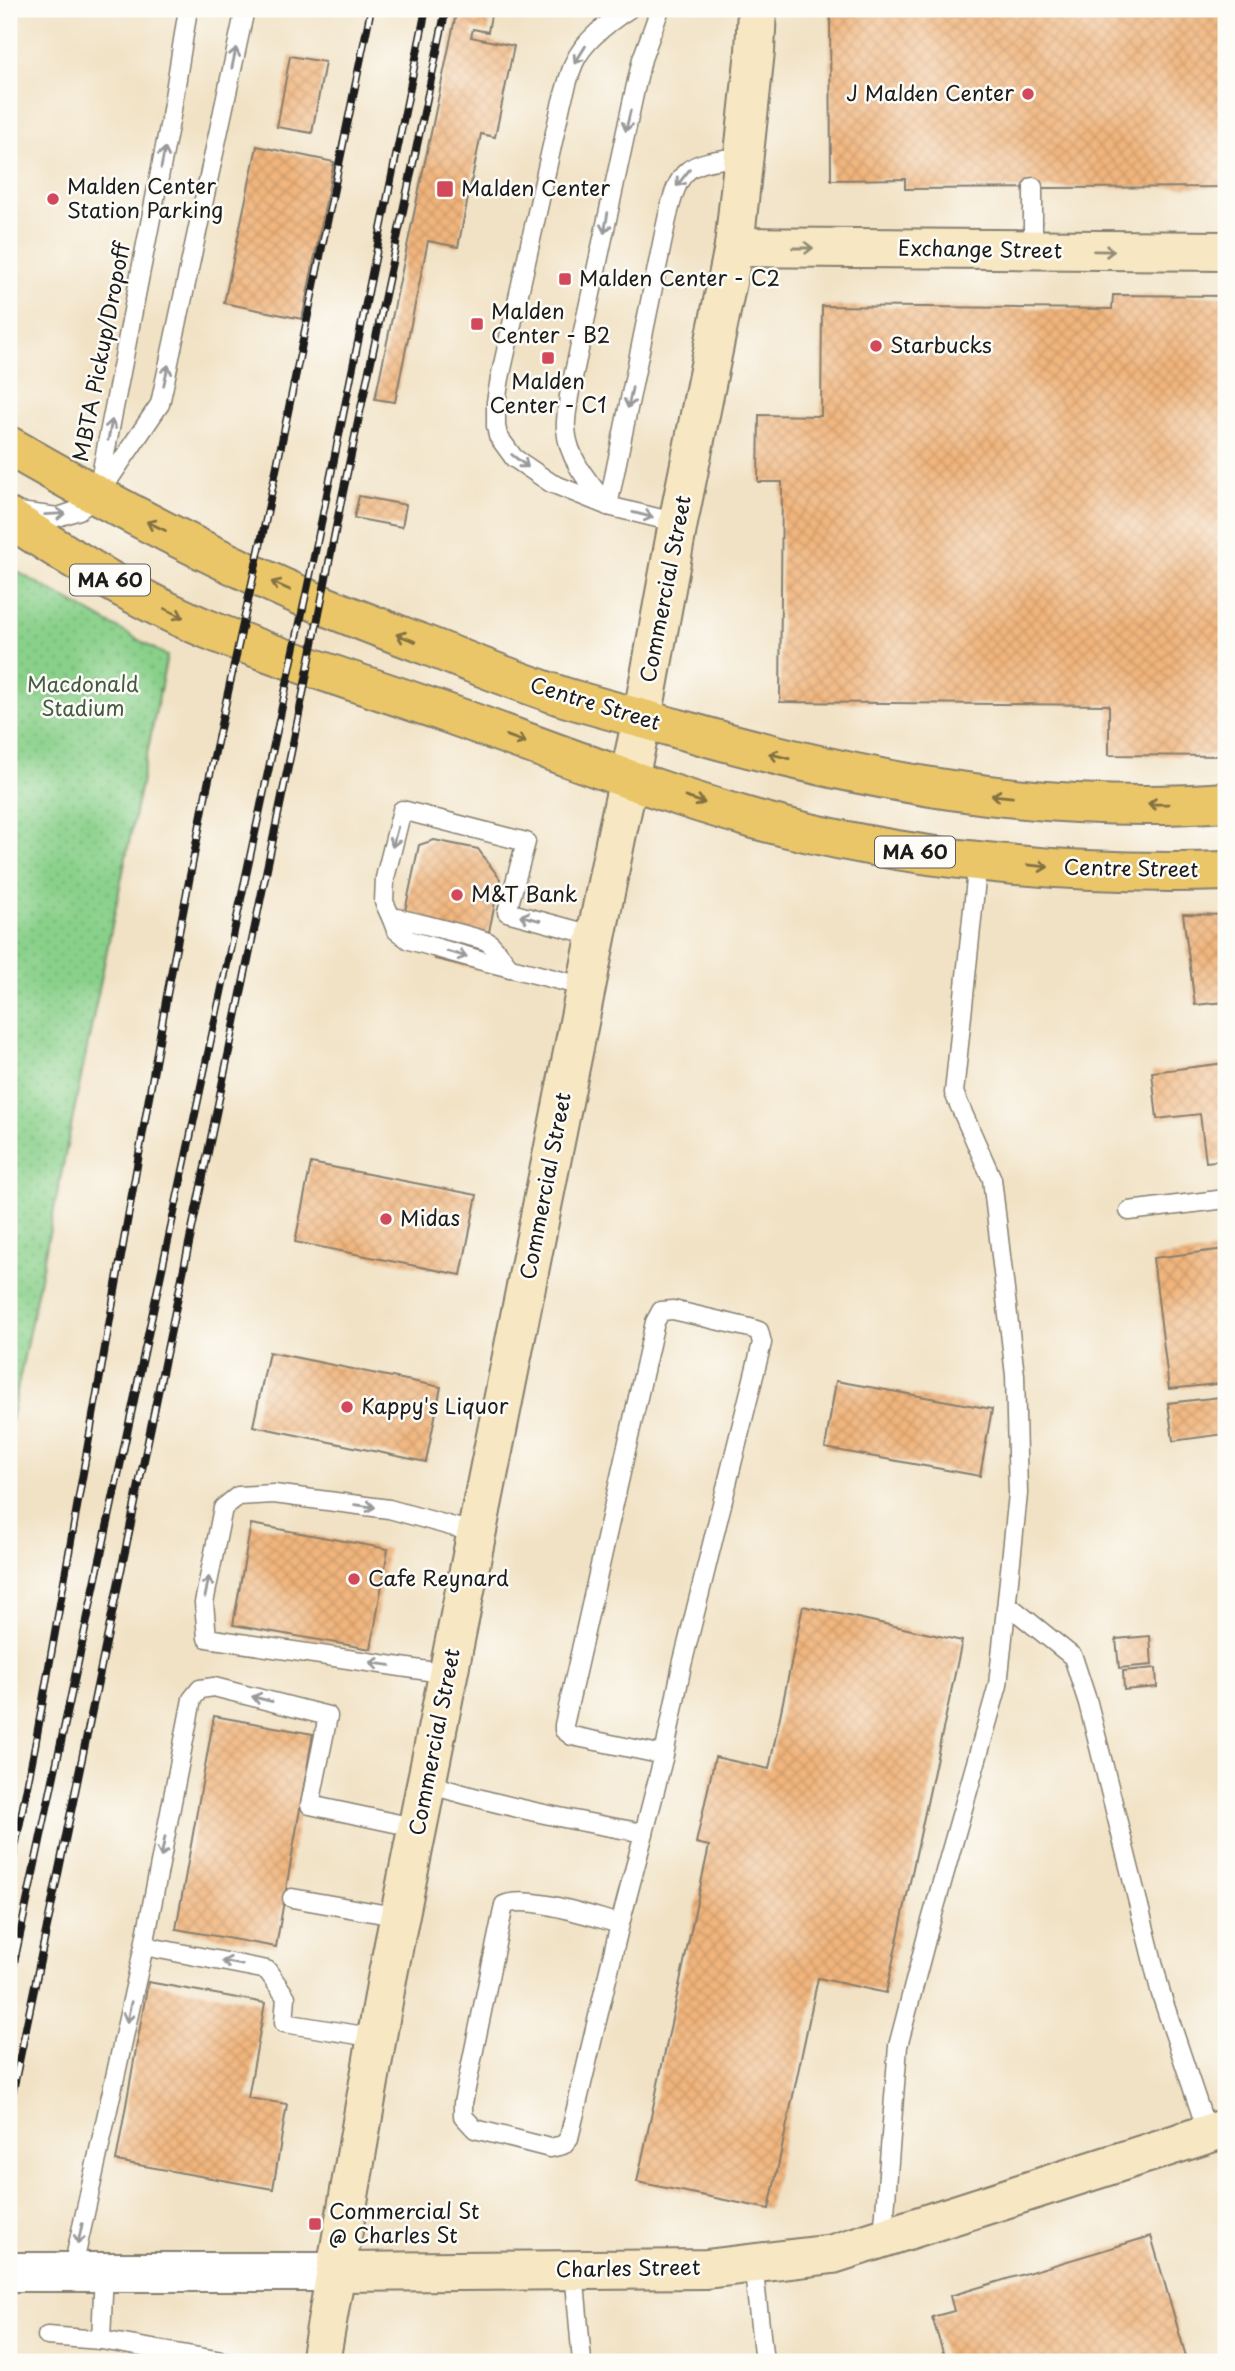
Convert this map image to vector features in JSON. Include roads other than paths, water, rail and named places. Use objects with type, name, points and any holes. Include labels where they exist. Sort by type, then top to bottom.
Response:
[{"type":"main road","name":"Commercial Street","points":[[320,2362],[377,2038],[426,1783],[642,719],[678,523],[734,247],[757,9]]},
{"type":"main road","name":"Exchange Street","points":[[734,247],[1226,251]]},
{"type":"main road","name":"Centre Street","points":[[9,446],[97,497],[326,606],[561,696],[826,768],[923,785],[1070,802],[1226,802]]},
{"type":"main road","name":"Centre Street","points":[[9,518],[93,572],[157,606],[216,632],[629,781],[755,819],[831,837],[978,860],[1068,869],[1226,871]]},
{"type":"main road","name":"Charles Street","points":[[337,2272],[706,2269],[832,2254],[1217,2131]]},
{"type":"street","name":"Charles Street","points":[[9,2272],[337,2272]]},
{"type":"lane","name":"MBTA Pickup/Dropoff","points":[[97,497],[172,116],[188,9]]},
{"type":"lane","points":[[9,509],[58,517],[79,510],[97,497],[160,404],[245,9]]},
{"type":"lane","points":[[629,9],[593,37],[574,63],[559,114],[496,402],[496,426],[498,436],[514,458],[551,483],[608,506],[678,523]]},
{"type":"lane","points":[[608,506],[586,478],[572,453],[566,429],[569,396],[639,71],[660,9]]},
{"type":"lane","points":[[608,506],[666,224],[677,183],[689,169],[701,162],[744,156]]},
{"type":"lane","points":[[1032,187],[1033,250]]},
{"type":"lane","points":[[586,987],[510,968],[487,941],[391,917],[384,902],[385,878],[402,810],[526,842],[507,912],[596,936]]},
{"type":"lane","points":[[883,2238],[898,2046],[998,1685],[1018,1494],[1015,1375],[992,1179],[954,1093],[978,860]]},
{"type":"lane","points":[[1129,1211],[1226,1199]]},
{"type":"lane","points":[[620,1924],[529,1901],[513,1901],[504,1906],[463,2103],[463,2116],[475,2129],[550,2148],[563,2145],[569,2138],[664,1755],[685,1651],[762,1343],[759,1331],[673,1310],[661,1311],[655,1322],[564,1724],[564,1730],[572,1736],[664,1755]]},
{"type":"lane","points":[[448,1674],[207,1638],[204,1603],[220,1521],[223,1508],[238,1496],[274,1494],[389,1509],[476,1533]]},
{"type":"lane","points":[[1007,1604],[1073,1657],[1088,1703],[1161,1994],[1217,2131]]},
{"type":"lane","points":[[100,2340],[88,2272],[144,1946],[192,1699],[200,1689],[214,1688],[328,1716],[310,1805],[418,1828]]},
{"type":"lane","points":[[426,1783],[551,1817],[644,1833]]},
{"type":"lane","points":[[292,1898],[400,1917]]},
{"type":"lane","points":[[144,1946],[267,1970],[286,1997],[284,2022],[377,2038]]},
{"type":"lane","points":[[753,2263],[764,2362]]},
{"type":"lane","points":[[574,2270],[582,2362]]},
{"type":"lane","points":[[47,2336],[100,2340],[228,2362]]},
{"type":"railway","points":[[9,1878],[35,1746],[167,995],[206,793],[267,514],[371,9]]},
{"type":"railway","points":[[9,1986],[318,538],[426,9]]},
{"type":"railway","points":[[9,2110],[342,497],[446,9]]},
{"type":"place","name":"J Malden Center","points":[[1028,94]]},
{"type":"place","name":"Malden Center","points":[[445,189]]},
{"type":"place","name":"Malden Center Station Parking","points":[[53,199]]},
{"type":"place","name":"Malden Center - C2","points":[[565,279]]},
{"type":"place","name":"Malden Center - B2","points":[[477,324]]},
{"type":"place","name":"Starbucks","points":[[876,346]]},
{"type":"place","name":"Malden Center - C1","points":[[548,358]]},
{"type":"place","name":"M&T Bank","points":[[457,895]]},
{"type":"place","name":"Midas","points":[[386,1219]]},
{"type":"place","name":"Kappy's Liquor","points":[[347,1407]]},
{"type":"place","name":"Cafe Reynard","points":[[354,1579]]},
{"type":"place","name":"Commercial St @ Charles St","points":[[315,2224]]},
{"type":"park label","name":"Macdonald Stadium","points":[[83,697]]}]
